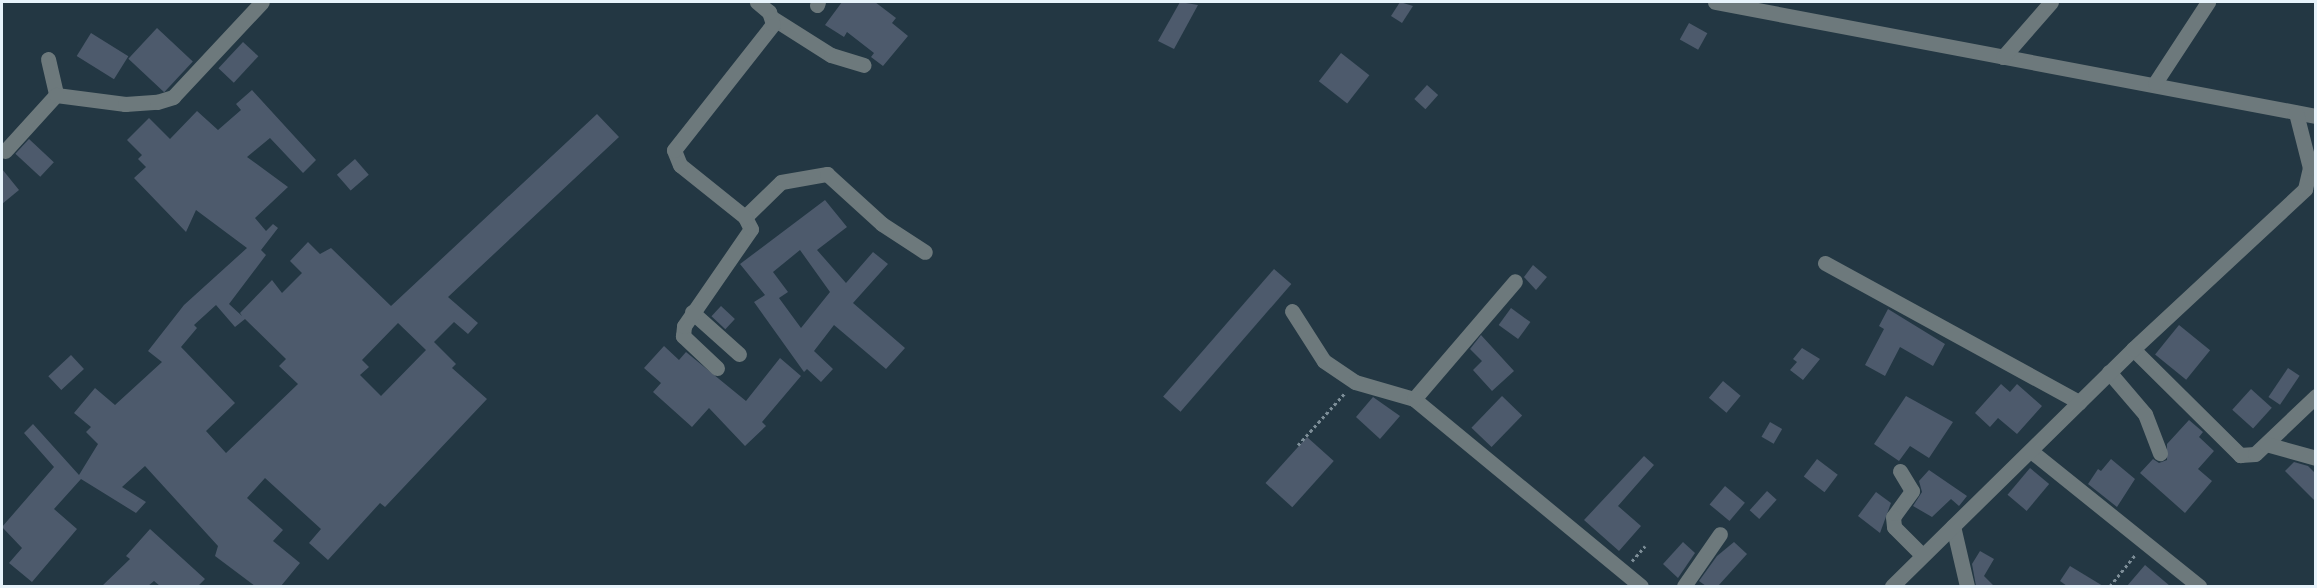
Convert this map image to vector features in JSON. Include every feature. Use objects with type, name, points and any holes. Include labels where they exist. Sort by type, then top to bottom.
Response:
[{"type":"street","points":[[56,95],[124,104],[157,102],[173,97],[262,2]]},
{"type":"street","points":[[757,2],[774,19],[831,56],[863,65]]},
{"type":"street","points":[[1715,2],[2003,57],[2155,83],[2316,117]]},
{"type":"street","points":[[2003,57],[2051,2]]},
{"type":"street","points":[[2155,83],[2208,2]]},
{"type":"street","points":[[717,368],[683,336],[692,312],[745,242],[751,229],[745,217],[680,165],[674,150],[774,19]]},
{"type":"street","points":[[48,59],[56,95]]},
{"type":"street","points":[[5,151],[56,95]]},
{"type":"street","points":[[1892,586],[2109,372],[2305,189],[2310,168],[2296,113]]},
{"type":"street","points":[[745,217],[782,182],[827,174],[882,224],[925,252]]},
{"type":"street","points":[[1825,263],[2079,402]]},
{"type":"street","points":[[1414,399],[1515,281]]},
{"type":"street","points":[[1292,311],[1324,361],[1355,382],[1414,399],[1641,586]]},
{"type":"street","points":[[692,312],[739,354]]},
{"type":"street","points":[[2133,349],[2240,455],[2255,454],[2316,396]]},
{"type":"street","points":[[2109,372],[2145,414],[2160,453]]},
{"type":"street","points":[[2266,444],[2316,458]]},
{"type":"street","points":[[2031,451],[2199,586]]},
{"type":"street","points":[[1900,471],[1912,491],[1893,517],[1894,527],[1922,555]]},
{"type":"street","points":[[1953,526],[1967,586]]},
{"type":"street","points":[[1684,586],[1720,534]]},
{"type":"path","points":[[1298,445],[1355,382]]},
{"type":"path","points":[[2110,586],[2144,544]]},
{"type":"building","points":[[842,2],[875,2],[896,18],[892,23],[908,36],[883,66],[871,57],[874,53],[847,32],[844,37],[825,25]]},
{"type":"building","points":[[1180,2],[1198,5],[1174,49],[1158,41]]},
{"type":"building","points":[[1400,2],[1413,6],[1402,23],[1391,16]]},
{"type":"building","points":[[1689,23],[1707,33],[1698,50],[1680,40]]},
{"type":"building","points":[[157,28],[193,61],[164,92],[128,59]]},
{"type":"building","points":[[91,33],[128,56],[114,79],[77,56]]},
{"type":"building","points":[[243,42],[258,56],[234,83],[218,68]]},
{"type":"building","points":[[1341,53],[1369,75],[1347,104],[1319,81]]},
{"type":"building","points":[[1427,85],[1438,95],[1425,109],[1414,99]]},
{"type":"building","points":[[252,90],[316,160],[303,173],[270,138],[247,157],[288,187],[255,218],[266,231],[273,224],[278,228],[261,250],[266,255],[229,304],[242,316],[240,313],[272,280],[282,293],[302,273],[290,261],[308,242],[320,254],[331,248],[391,306],[597,114],[619,137],[448,297],[478,323],[468,334],[454,322],[434,342],[456,364],[452,368],[487,399],[385,507],[380,503],[328,560],[309,543],[321,529],[265,478],[247,498],[283,530],[273,541],[300,563],[281,586],[255,586],[215,556],[218,546],[145,466],[122,487],[146,502],[136,513],[81,479],[54,509],[77,529],[32,582],[9,563],[22,548],[2,527],[54,467],[24,433],[33,424],[79,475],[98,444],[86,432],[91,427],[74,413],[95,388],[115,405],[162,362],[148,351],[184,305],[247,248],[196,210],[186,232],[134,178],[146,167],[138,159],[142,155],[127,140],[149,118],[170,139],[197,111],[218,130],[241,110],[236,104]],"holes":[[[216,305],[235,327],[245,319],[286,359],[279,366],[298,384],[226,453],[206,431],[235,403],[181,347],[197,328],[194,325]],[[398,323],[426,350],[381,396],[360,375],[369,367],[362,360]]]},
{"type":"building","points":[[29,139],[54,162],[40,177],[15,154]]},
{"type":"building","points":[[355,159],[369,175],[351,191],[337,175]]},
{"type":"building","points":[[2,169],[19,190],[2,204]]},
{"type":"building","points":[[825,200],[847,227],[817,250],[846,283],[873,252],[888,264],[853,303],[905,348],[886,369],[834,325],[814,351],[833,369],[821,382],[807,369],[804,372],[754,302],[765,295],[740,264]],"holes":[[[800,250],[830,292],[801,328],[779,298],[788,292],[773,272]]]},
{"type":"building","points":[[1533,265],[1547,277],[1536,290],[1524,277]]},
{"type":"building","points":[[1274,269],[1291,284],[1180,412],[1163,397]]},
{"type":"building","points":[[721,306],[735,319],[725,329],[711,316]]},
{"type":"building","points":[[1511,308],[1530,322],[1518,339],[1499,325]]},
{"type":"building","points":[[1888,309],[1945,344],[1933,366],[1900,347],[1885,376],[1865,365],[1884,329],[1879,326]]},
{"type":"building","points":[[2179,325],[2210,350],[2186,380],[2155,355]]},
{"type":"building","points":[[1481,335],[1514,371],[1492,391],[1473,370],[1482,361],[1470,349]]},
{"type":"building","points":[[664,346],[679,360],[686,352],[746,401],[780,358],[801,376],[762,422],[766,426],[745,446],[709,408],[692,427],[653,392],[661,383],[644,368]]},
{"type":"building","points":[[1802,348],[1820,359],[1803,380],[1790,370],[1797,362],[1793,359]]},
{"type":"building","points":[[71,355],[84,369],[61,390],[48,376]]},
{"type":"building","points":[[2288,368],[2300,376],[2280,405],[2268,397]]},
{"type":"building","points":[[1723,381],[1741,396],[1726,413],[1709,398]]},
{"type":"building","points":[[2001,384],[2010,392],[2017,384],[2042,406],[2017,434],[1998,418],[1990,427],[1975,413]]},
{"type":"building","points":[[2251,389],[2272,408],[2253,429],[2232,410]]},
{"type":"building","points":[[1502,396],[1522,415],[1492,447],[1471,428]]},
{"type":"building","points":[[1906,396],[1953,422],[1929,458],[1910,446],[1899,461],[1874,444]]},
{"type":"building","points":[[1373,397],[1400,416],[1380,439],[1356,417]]},
{"type":"building","points":[[2189,420],[2203,432],[2199,437],[2214,451],[2198,469],[2212,481],[2185,513],[2140,473],[2153,459],[2159,463],[2167,460],[2167,444]]},
{"type":"building","points":[[1770,422],[1782,429],[1774,444],[1762,437]]},
{"type":"building","points":[[1307,437],[1334,461],[1292,507],[1266,483]]},
{"type":"building","points":[[1644,456],[1654,465],[1618,506],[1641,526],[1619,551],[1584,520]]},
{"type":"building","points":[[1817,459],[1838,475],[1825,492],[1804,477]]},
{"type":"building","points":[[2111,459],[2135,479],[2117,507],[2088,484],[2098,469],[2101,471]]},
{"type":"building","points":[[2294,462],[2308,466],[2316,474],[2316,502],[2285,471]]},
{"type":"building","points":[[2030,468],[2049,484],[2027,511],[2008,495]]},
{"type":"building","points":[[1929,470],[1967,496],[1959,506],[1951,499],[1932,517],[1913,506],[1922,492],[1919,481]]},
{"type":"building","points":[[1725,486],[1745,503],[1729,521],[1710,504]]},
{"type":"building","points":[[1767,491],[1777,500],[1759,519],[1750,510]]},
{"type":"building","points":[[1876,492],[1891,503],[1880,533],[1858,516]]},
{"type":"building","points":[[150,529],[205,579],[198,586],[160,586],[154,581],[148,586],[102,586],[130,559],[126,556]]},
{"type":"building","points":[[1683,542],[1695,553],[1678,578],[1663,564]]},
{"type":"building","points":[[1734,542],[1747,554],[1718,586],[1706,586],[1699,581],[1717,556]]},
{"type":"building","points":[[1980,551],[1994,559],[1984,576],[1994,586],[1976,586],[1972,564]]},
{"type":"building","points":[[2145,565],[2170,586],[2127,586]]},
{"type":"building","points":[[2070,566],[2103,586],[2067,586],[2060,581]]}]
